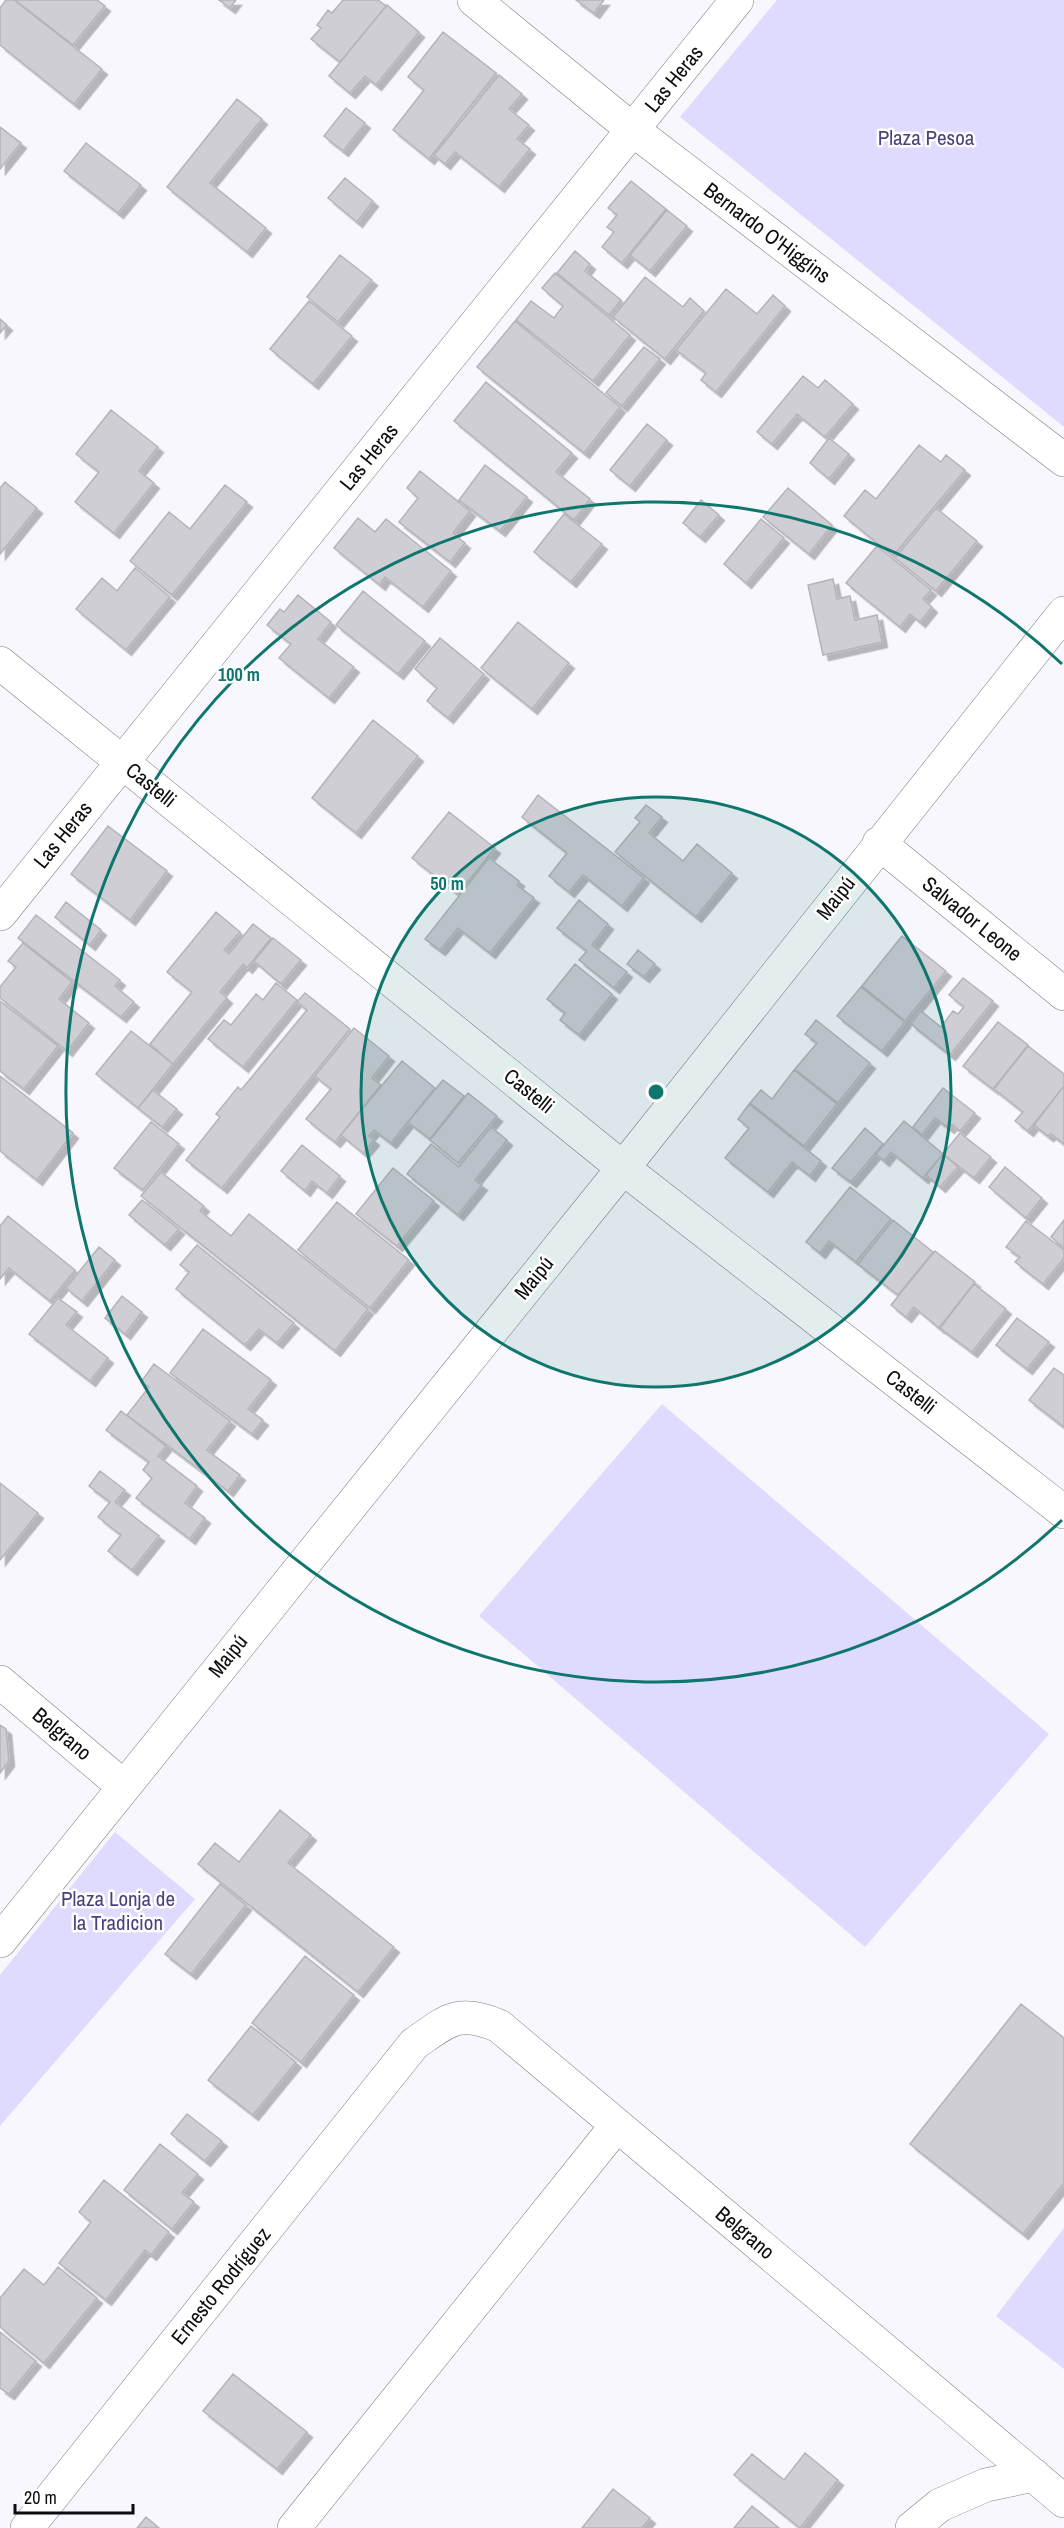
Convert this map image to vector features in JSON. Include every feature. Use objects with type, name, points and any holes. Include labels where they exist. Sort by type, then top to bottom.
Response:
[{"type":"street","name":"Bernardo O'Higgins","points":[[474,0],[633,129],[1064,460]]},
{"type":"street","name":"Las Heras","points":[[0,914],[737,0]]},
{"type":"street","name":"Maipú","points":[[0,1941],[623,1168],[1064,613]]},
{"type":"street","name":"Castelli","points":[[0,663],[623,1168],[1064,1512]]},
{"type":"street","name":"Salvador Leone","points":[[879,843],[1064,994]]},
{"type":"street","name":"Belgrano","points":[[0,1683],[123,1786]]},
{"type":"street","name":"Belgrano","points":[[414,2044],[448,2020],[477,2017],[499,2026],[1064,2501]]},
{"type":"street","name":"Ernesto Rodríguez","points":[[27,2528],[414,2044]]},
{"type":"street","points":[[294,2528],[617,2125]]},
{"type":"street","points":[[912,2528],[940,2505],[986,2484],[1034,2475]]},
{"type":"green space","name":"Plaza Pesoa","points":[[777,0],[1064,0],[1064,427],[680,117]]},
{"type":"green space","points":[[662,1404],[1049,1734],[865,1947],[479,1616]]},
{"type":"green space","name":"Plaza Lonja de la Tradicion","points":[[115,1832],[195,1899],[0,2126],[0,1975]]},
{"type":"green space","points":[[1064,2228],[1064,2369],[996,2316]]},
{"type":"building","points":[[6,0],[14,0],[102,69],[74,104],[0,45],[0,8]]},
{"type":"building","points":[[15,0],[97,0],[105,6],[73,45]]},
{"type":"building","points":[[219,0],[236,0],[230,8]]},
{"type":"building","points":[[343,0],[378,0],[386,6],[340,62],[311,39],[321,28],[317,25],[328,10],[332,13]]},
{"type":"building","points":[[576,0],[604,0],[594,13]]},
{"type":"building","points":[[387,5],[419,32],[376,85],[365,76],[350,93],[329,76]]},
{"type":"building","points":[[443,32],[496,73],[429,159],[393,130],[424,90],[408,77]]},
{"type":"building","points":[[499,75],[522,94],[509,109],[529,125],[517,139],[530,149],[499,187],[455,152],[445,164],[434,155]]},
{"type":"building","points":[[237,99],[262,119],[210,183],[266,228],[247,252],[167,187]]},
{"type":"building","points":[[346,108],[365,123],[343,151],[324,136]]},
{"type":"building","points":[[0,127],[21,143],[0,169]]},
{"type":"building","points":[[86,143],[141,185],[118,213],[64,171]]},
{"type":"building","points":[[345,178],[373,201],[357,222],[328,198]]},
{"type":"building","points":[[631,181],[666,209],[622,263],[602,247],[614,232],[607,227],[617,215],[608,208]]},
{"type":"building","points":[[667,210],[687,226],[650,271],[630,255]]},
{"type":"building","points":[[575,251],[590,264],[585,271],[621,300],[609,315],[557,273]]},
{"type":"building","points":[[340,255],[372,280],[338,322],[307,297]]},
{"type":"building","points":[[555,273],[630,335],[593,381],[516,320],[531,301],[554,318],[563,306],[542,288]]},
{"type":"building","points":[[645,277],[683,307],[690,298],[704,311],[665,359],[613,317]]},
{"type":"building","points":[[726,289],[757,314],[773,295],[785,306],[716,392],[701,380],[706,373],[676,350]]},
{"type":"building","points":[[309,301],[352,336],[313,384],[270,349]]},
{"type":"building","points":[[0,319],[7,325],[0,333]]},
{"type":"building","points":[[515,321],[620,407],[584,453],[477,367]]},
{"type":"building","points":[[644,347],[660,359],[622,406],[606,393]]},
{"type":"building","points":[[803,376],[818,388],[825,380],[853,404],[825,437],[797,414],[772,444],[757,432]]},
{"type":"building","points":[[486,382],[572,453],[556,472],[590,499],[574,520],[454,421]]},
{"type":"building","points":[[111,410],[158,447],[139,471],[154,483],[114,533],[75,502],[99,472],[76,454]]},
{"type":"building","points":[[647,424],[667,440],[630,486],[610,470]]},
{"type":"building","points":[[829,438],[849,454],[829,479],[810,463]]},
{"type":"building","points":[[919,445],[941,462],[946,455],[965,470],[893,556],[844,516],[865,490],[876,499]]},
{"type":"building","points":[[485,465],[527,497],[500,531],[459,500]]},
{"type":"building","points":[[420,471],[470,511],[453,533],[465,543],[450,562],[399,522],[418,498],[407,488]]},
{"type":"building","points":[[5,482],[37,508],[0,554],[0,488]]},
{"type":"building","points":[[225,485],[247,502],[172,595],[130,561],[169,512],[190,529]]},
{"type":"building","points":[[788,488],[832,525],[809,554],[763,517]]},
{"type":"building","points":[[701,500],[719,515],[700,537],[683,523]]},
{"type":"building","points":[[936,508],[977,541],[936,591],[895,558]]},
{"type":"building","points":[[564,514],[602,544],[571,582],[534,552]]},
{"type":"building","points":[[358,518],[375,532],[386,519],[451,571],[423,607],[385,577],[380,585],[334,548]]},
{"type":"building","points":[[761,519],[784,538],[746,583],[724,564]]},
{"type":"building","points":[[877,546],[931,590],[923,599],[932,607],[920,622],[910,614],[900,627],[846,583]]},
{"type":"building","points":[[135,568],[170,597],[126,650],[76,609],[102,578],[117,591]]},
{"type":"building","points":[[833,579],[837,599],[850,596],[855,620],[877,615],[882,642],[823,655],[808,585]]},
{"type":"building","points":[[363,591],[425,641],[398,674],[336,625]]},
{"type":"building","points":[[298,595],[331,622],[318,639],[354,667],[329,698],[279,658],[291,644],[267,625],[280,609],[284,612]]},
{"type":"building","points":[[518,622],[569,663],[532,709],[481,668]]},
{"type":"building","points":[[440,638],[484,674],[448,718],[427,701],[437,688],[415,669]]},
{"type":"building","points":[[373,720],[418,756],[356,833],[312,798]]},
{"type":"building","points":[[538,795],[644,878],[622,906],[583,875],[569,892],[549,876],[567,853],[522,817]]},
{"type":"building","points":[[646,805],[662,817],[649,833],[683,861],[697,844],[732,873],[696,917],[615,852],[640,822],[635,818]]},
{"type":"building","points":[[449,812],[495,848],[458,894],[412,858]]},
{"type":"building","points":[[108,826],[167,871],[130,920],[71,874]]},
{"type":"building","points":[[489,858],[519,881],[517,885],[534,898],[490,953],[458,928],[440,950],[425,939]]},
{"type":"building","points":[[579,900],[608,924],[592,945],[627,972],[614,988],[579,960],[587,951],[557,928]]},
{"type":"building","points":[[66,902],[101,930],[90,945],[55,917]]},
{"type":"building","points":[[216,912],[240,932],[224,950],[229,954],[253,924],[271,938],[247,968],[243,964],[220,992],[227,998],[173,1064],[150,1044],[192,992],[167,972]]},
{"type":"building","points":[[36,915],[120,980],[115,986],[134,1002],[121,1017],[18,938]]},
{"type":"building","points":[[902,936],[946,971],[905,1021],[862,986]]},
{"type":"building","points":[[273,938],[301,960],[281,984],[254,961]]},
{"type":"building","points":[[23,943],[72,982],[59,999],[89,1023],[67,1051],[0,998],[0,987],[16,967],[8,961]]},
{"type":"building","points":[[638,950],[655,964],[644,977],[627,964]]},
{"type":"building","points":[[575,964],[612,994],[579,1035],[560,1020],[565,1013],[547,999]]},
{"type":"building","points":[[963,978],[993,1001],[950,1055],[911,1024],[921,1011],[941,1027],[953,1011],[958,1014],[964,1007],[949,995]]},
{"type":"building","points":[[276,983],[297,1000],[243,1067],[208,1039],[224,1020],[231,1025],[256,994],[263,1000]]},
{"type":"building","points":[[861,987],[905,1022],[882,1051],[837,1016]]},
{"type":"building","points":[[305,993],[350,1029],[222,1188],[186,1160],[220,1117],[216,1114],[238,1087],[241,1090],[307,1010],[297,1002]]},
{"type":"building","points":[[0,1001],[58,1046],[24,1089],[0,1071]]},
{"type":"building","points":[[816,1020],[870,1063],[838,1103],[795,1069],[817,1043],[805,1034]]},
{"type":"building","points":[[998,1022],[1028,1045],[993,1089],[963,1066]]},
{"type":"building","points":[[354,1028],[389,1056],[372,1078],[381,1085],[335,1142],[306,1119],[331,1089],[315,1076]]},
{"type":"building","points":[[131,1031],[173,1064],[138,1108],[96,1074]]},
{"type":"building","points":[[1028,1046],[1064,1074],[1064,1086],[1028,1131],[1015,1121],[1023,1112],[994,1089]]},
{"type":"building","points":[[402,1061],[435,1088],[391,1143],[374,1130],[369,1136],[374,1140],[363,1153],[341,1135]]},
{"type":"building","points":[[794,1070],[837,1104],[804,1146],[750,1103],[761,1090],[772,1099]]},
{"type":"building","points":[[0,1076],[73,1133],[37,1180],[0,1151]]},
{"type":"building","points":[[443,1080],[464,1096],[430,1139],[408,1122]]},
{"type":"building","points":[[1064,1086],[1064,1144],[1051,1134],[1048,1136],[1034,1125]]},
{"type":"building","points":[[943,1088],[975,1113],[960,1131],[952,1124],[949,1128],[935,1118],[922,1135],[913,1127]]},
{"type":"building","points":[[153,1090],[177,1109],[162,1127],[138,1108]]},
{"type":"building","points":[[468,1093],[497,1116],[458,1163],[430,1140]]},
{"type":"building","points":[[749,1104],[821,1161],[810,1176],[792,1162],[768,1192],[725,1158],[749,1128],[738,1119]]},
{"type":"building","points":[[904,1121],[943,1154],[923,1178],[891,1152],[884,1161],[876,1154]]},
{"type":"building","points":[[151,1122],[179,1144],[143,1190],[114,1168]]},
{"type":"building","points":[[491,1127],[507,1140],[475,1180],[482,1185],[458,1215],[407,1174],[431,1144],[459,1167]]},
{"type":"building","points":[[865,1128],[883,1144],[851,1182],[832,1168]]},
{"type":"building","points":[[960,1133],[991,1157],[974,1178],[943,1154]]},
{"type":"building","points":[[302,1145],[340,1176],[327,1193],[312,1181],[305,1191],[281,1171]]},
{"type":"building","points":[[943,1154],[958,1167],[940,1187],[926,1175]]},
{"type":"building","points":[[1005,1167],[1042,1198],[1026,1218],[989,1187]]},
{"type":"building","points":[[393,1168],[434,1201],[397,1246],[356,1214]]},
{"type":"building","points":[[161,1172],[204,1206],[200,1211],[231,1236],[249,1214],[368,1309],[335,1351],[141,1196]]},
{"type":"building","points":[[850,1187],[891,1219],[856,1262],[829,1241],[820,1253],[806,1242]]},
{"type":"building","points":[[142,1200],[179,1229],[165,1245],[129,1215]]},
{"type":"building","points":[[337,1202],[409,1260],[370,1308],[298,1250]]},
{"type":"building","points":[[8,1216],[75,1270],[50,1301],[9,1268],[0,1279],[0,1226]]},
{"type":"building","points":[[893,1220],[933,1252],[898,1295],[858,1264]]},
{"type":"building","points":[[1064,1220],[1064,1248],[1051,1237]]},
{"type":"building","points":[[1026,1221],[1064,1250],[1064,1258],[1043,1284],[1015,1262],[1020,1257],[1006,1247]]},
{"type":"building","points":[[197,1245],[294,1323],[277,1343],[259,1329],[245,1345],[176,1289],[189,1272],[180,1265]]},
{"type":"building","points":[[99,1247],[115,1260],[82,1301],[66,1288]]},
{"type":"building","points":[[935,1251],[975,1282],[939,1328],[914,1307],[906,1317],[891,1305]]},
{"type":"building","points":[[974,1284],[1006,1309],[972,1352],[940,1328]]},
{"type":"building","points":[[122,1296],[142,1312],[125,1334],[105,1318]]},
{"type":"building","points":[[58,1298],[77,1312],[66,1325],[108,1358],[90,1381],[29,1334]]},
{"type":"building","points":[[1017,1318],[1049,1342],[1027,1369],[996,1345]]},
{"type":"building","points":[[203,1329],[271,1380],[248,1409],[263,1420],[252,1434],[170,1373]]},
{"type":"building","points":[[154,1364],[230,1421],[207,1450],[240,1475],[228,1491],[127,1415],[149,1387],[141,1382]]},
{"type":"building","points":[[1054,1368],[1064,1375],[1064,1427],[1029,1400]]},
{"type":"building","points":[[121,1411],[166,1446],[158,1456],[197,1486],[185,1503],[205,1518],[190,1539],[136,1498],[152,1478],[143,1470],[149,1462],[106,1430]]},
{"type":"building","points":[[100,1471],[125,1490],[115,1502],[159,1536],[132,1570],[108,1551],[121,1535],[98,1517],[110,1502],[89,1486]]},
{"type":"building","points":[[0,1483],[38,1513],[0,1560]]},
{"type":"building","points":[[0,1725],[6,1729],[9,1761],[0,1773]]},
{"type":"building","points":[[280,1810],[311,1835],[288,1863],[394,1947],[358,1992],[198,1864],[215,1843],[239,1862]]},
{"type":"building","points":[[220,1884],[246,1905],[191,1974],[165,1954]]},
{"type":"building","points":[[305,1956],[354,1995],[301,2062],[252,2023]]},
{"type":"building","points":[[1021,2004],[1064,2038],[1064,2183],[1023,2234],[910,2144]]},
{"type":"building","points":[[251,2026],[296,2062],[253,2115],[208,2080]]},
{"type":"building","points":[[187,2114],[222,2141],[205,2161],[171,2134]]},
{"type":"building","points":[[160,2144],[198,2174],[182,2193],[194,2202],[172,2229],[124,2190]]},
{"type":"building","points":[[104,2180],[169,2232],[151,2255],[145,2250],[106,2300],[59,2263],[91,2222],[79,2212]]},
{"type":"building","points":[[58,2267],[97,2298],[44,2363],[0,2327],[0,2298],[24,2269],[44,2285]]},
{"type":"building","points":[[0,2332],[36,2361],[9,2394],[0,2388]]},
{"type":"building","points":[[233,2374],[307,2432],[277,2469],[203,2411]]},
{"type":"building","points":[[805,2453],[838,2480],[800,2528],[734,2475],[752,2454],[784,2480]]},
{"type":"building","points":[[613,2489],[650,2518],[642,2528],[582,2528]]},
{"type":"building","points":[[752,2506],[779,2528],[734,2528]]},
{"type":"building","points":[[146,2517],[159,2528],[137,2528]]}]
